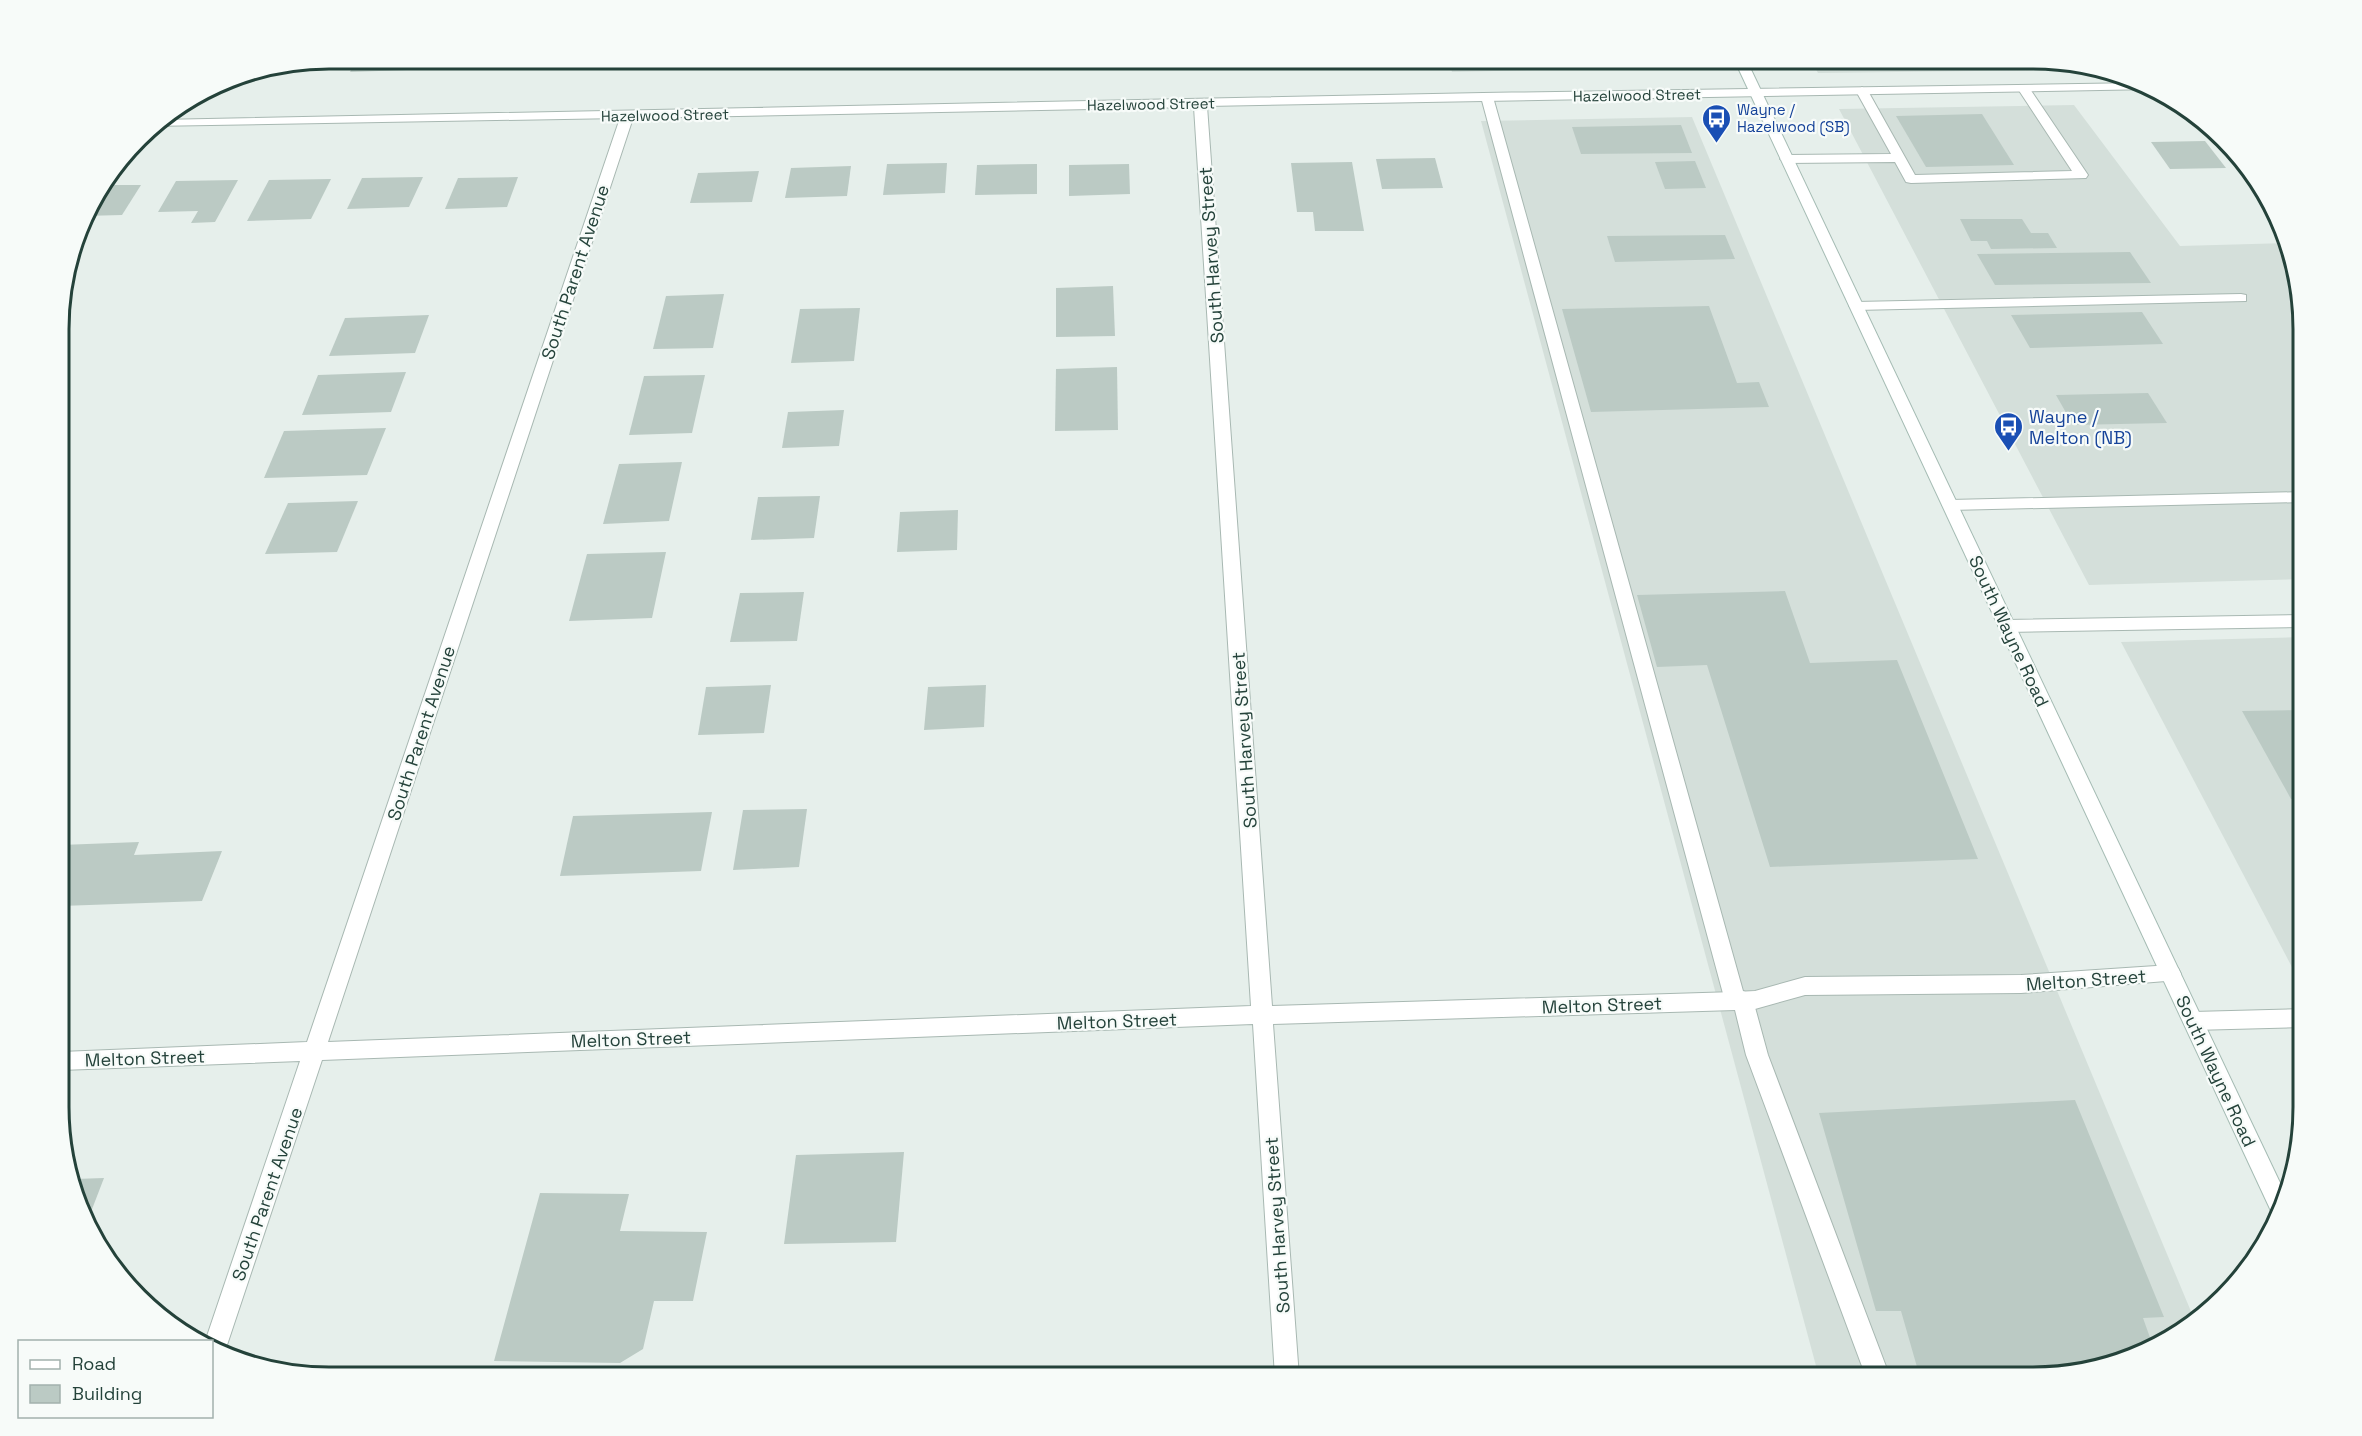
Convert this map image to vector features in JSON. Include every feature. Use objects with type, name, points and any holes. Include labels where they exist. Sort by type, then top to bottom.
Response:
[{"type":"street","name":"South Wayne Road","points":[[1745,69],[2276,1198]]},
{"type":"street","name":"Hazelwood Street","points":[[170,124],[1487,97],[2129,87]]},
{"type":"street","points":[[1862,91],[1911,179],[2081,174],[2024,89]]},
{"type":"street","points":[[1487,97],[1739,1000],[1757,1055],[1874,1367]]},
{"type":"street","name":"South Harvey Street","points":[[1200,103],[1286,1367]]},
{"type":"street","name":"South Parent Avenue","points":[[217,1341],[627,116]]},
{"type":"street","points":[[1787,159],[1900,158]]},
{"type":"street","points":[[1856,306],[2241,298]]},
{"type":"street","points":[[1950,505],[2293,497]]},
{"type":"street","points":[[2007,626],[2293,621]]},
{"type":"street","name":"Melton Street","points":[[69,1061],[1262,1015],[1755,1000],[1804,986],[2021,984],[2171,974]]},
{"type":"street","points":[[2193,1021],[2293,1018]]},
{"type":"shaded area","points":[[1451,69],[1584,69],[1452,72]]},
{"type":"shaded area","points":[[1816,69],[2052,70],[1818,73]]},
{"type":"shaded area","points":[[2074,105],[2180,246],[2278,243],[2291,295],[2293,329],[2293,579],[2089,585],[1839,109]]},
{"type":"shaded area","points":[[1692,117],[2192,1313],[2163,1332],[2117,1353],[2067,1365],[1816,1367],[1481,121]]},
{"type":"shaded area","points":[[2293,637],[2293,969],[2121,642]]},
{"type":"building","points":[[352,69],[408,69],[407,70],[350,72]]},
{"type":"building","points":[[437,69],[493,69],[436,70]]},
{"type":"building","points":[[1982,114],[2014,165],[1926,167],[1896,116]]},
{"type":"building","points":[[1681,125],[1692,153],[1581,154],[1572,127]]},
{"type":"building","points":[[2205,141],[2226,168],[2170,169],[2151,142]]},
{"type":"building","points":[[1435,158],[1443,188],[1382,189],[1376,159]]},
{"type":"building","points":[[1695,161],[1706,188],[1665,189],[1655,162]]},
{"type":"building","points":[[1352,162],[1364,231],[1315,231],[1313,212],[1297,212],[1291,163]]},
{"type":"building","points":[[947,163],[945,193],[883,195],[887,164]]},
{"type":"building","points":[[1037,164],[1037,194],[975,195],[977,165]]},
{"type":"building","points":[[1129,164],[1130,194],[1069,196],[1069,165]]},
{"type":"building","points":[[851,166],[847,196],[785,198],[791,168]]},
{"type":"building","points":[[759,171],[752,202],[690,203],[698,173]]},
{"type":"building","points":[[423,177],[409,207],[347,209],[362,178]]},
{"type":"building","points":[[518,177],[507,207],[445,209],[458,178]]},
{"type":"building","points":[[331,179],[311,219],[247,221],[269,180]]},
{"type":"building","points":[[238,180],[215,222],[191,223],[198,211],[158,212],[176,181]]},
{"type":"building","points":[[112,185],[141,185],[122,215],[95,216]]},
{"type":"building","points":[[1960,219],[2022,219],[2031,233],[2048,233],[2057,248],[1991,249],[1987,241],[1971,241]]},
{"type":"building","points":[[1725,235],[1735,259],[1615,262],[1607,236]]},
{"type":"building","points":[[2130,252],[2151,283],[1995,285],[1977,254]]},
{"type":"building","points":[[1113,286],[1115,336],[1056,337],[1056,288]]},
{"type":"building","points":[[724,294],[713,348],[653,349],[666,296]]},
{"type":"building","points":[[1709,306],[1737,383],[1759,382],[1769,407],[1591,412],[1562,309]]},
{"type":"building","points":[[860,308],[854,361],[791,363],[800,309]]},
{"type":"building","points":[[2142,312],[2163,344],[2030,348],[2011,315]]},
{"type":"building","points":[[429,315],[415,353],[329,356],[345,318]]},
{"type":"building","points":[[1117,367],[1118,430],[1055,431],[1056,369]]},
{"type":"building","points":[[406,372],[391,412],[302,415],[318,375]]},
{"type":"building","points":[[705,375],[692,433],[629,435],[644,376]]},
{"type":"building","points":[[2148,393],[2167,423],[2073,425],[2056,395]]},
{"type":"building","points":[[844,410],[839,446],[782,448],[788,412]]},
{"type":"building","points":[[386,428],[367,475],[264,478],[284,431]]},
{"type":"building","points":[[682,462],[669,521],[603,524],[619,464]]},
{"type":"building","points":[[820,496],[814,538],[751,540],[758,497]]},
{"type":"building","points":[[358,501],[337,552],[265,554],[288,503]]},
{"type":"building","points":[[958,510],[957,550],[897,552],[900,512]]},
{"type":"building","points":[[666,552],[652,618],[569,621],[587,554]]},
{"type":"building","points":[[1785,591],[1810,663],[1897,660],[1978,859],[1770,867],[1707,665],[1657,667],[1637,595]]},
{"type":"building","points":[[804,592],[797,641],[730,642],[740,593]]},
{"type":"building","points":[[771,685],[764,733],[698,735],[706,687]]},
{"type":"building","points":[[986,685],[984,727],[924,730],[928,687]]},
{"type":"building","points":[[2293,710],[2293,799],[2291,799],[2242,711]]},
{"type":"building","points":[[807,809],[799,867],[733,870],[743,810]]},
{"type":"building","points":[[712,812],[701,871],[560,876],[573,816]]},
{"type":"building","points":[[139,842],[134,855],[222,851],[202,901],[69,906],[69,845]]},
{"type":"building","points":[[2075,1100],[2164,1317],[2143,1318],[2150,1339],[2117,1353],[2067,1365],[1917,1367],[1901,1311],[1876,1311],[1819,1113]]},
{"type":"building","points":[[904,1152],[896,1242],[784,1244],[796,1155]]},
{"type":"building","points":[[104,1178],[91,1212],[83,1191],[79,1179]]},
{"type":"building","points":[[540,1193],[629,1194],[620,1231],[707,1232],[693,1301],[654,1301],[643,1349],[620,1363],[494,1361]]},
{"type":"place","name":"Wayne / Hazelwood (SB)","points":[[1716,144]]},
{"type":"place","name":"Wayne / Melton (NB)","points":[[2008,452]]}]
